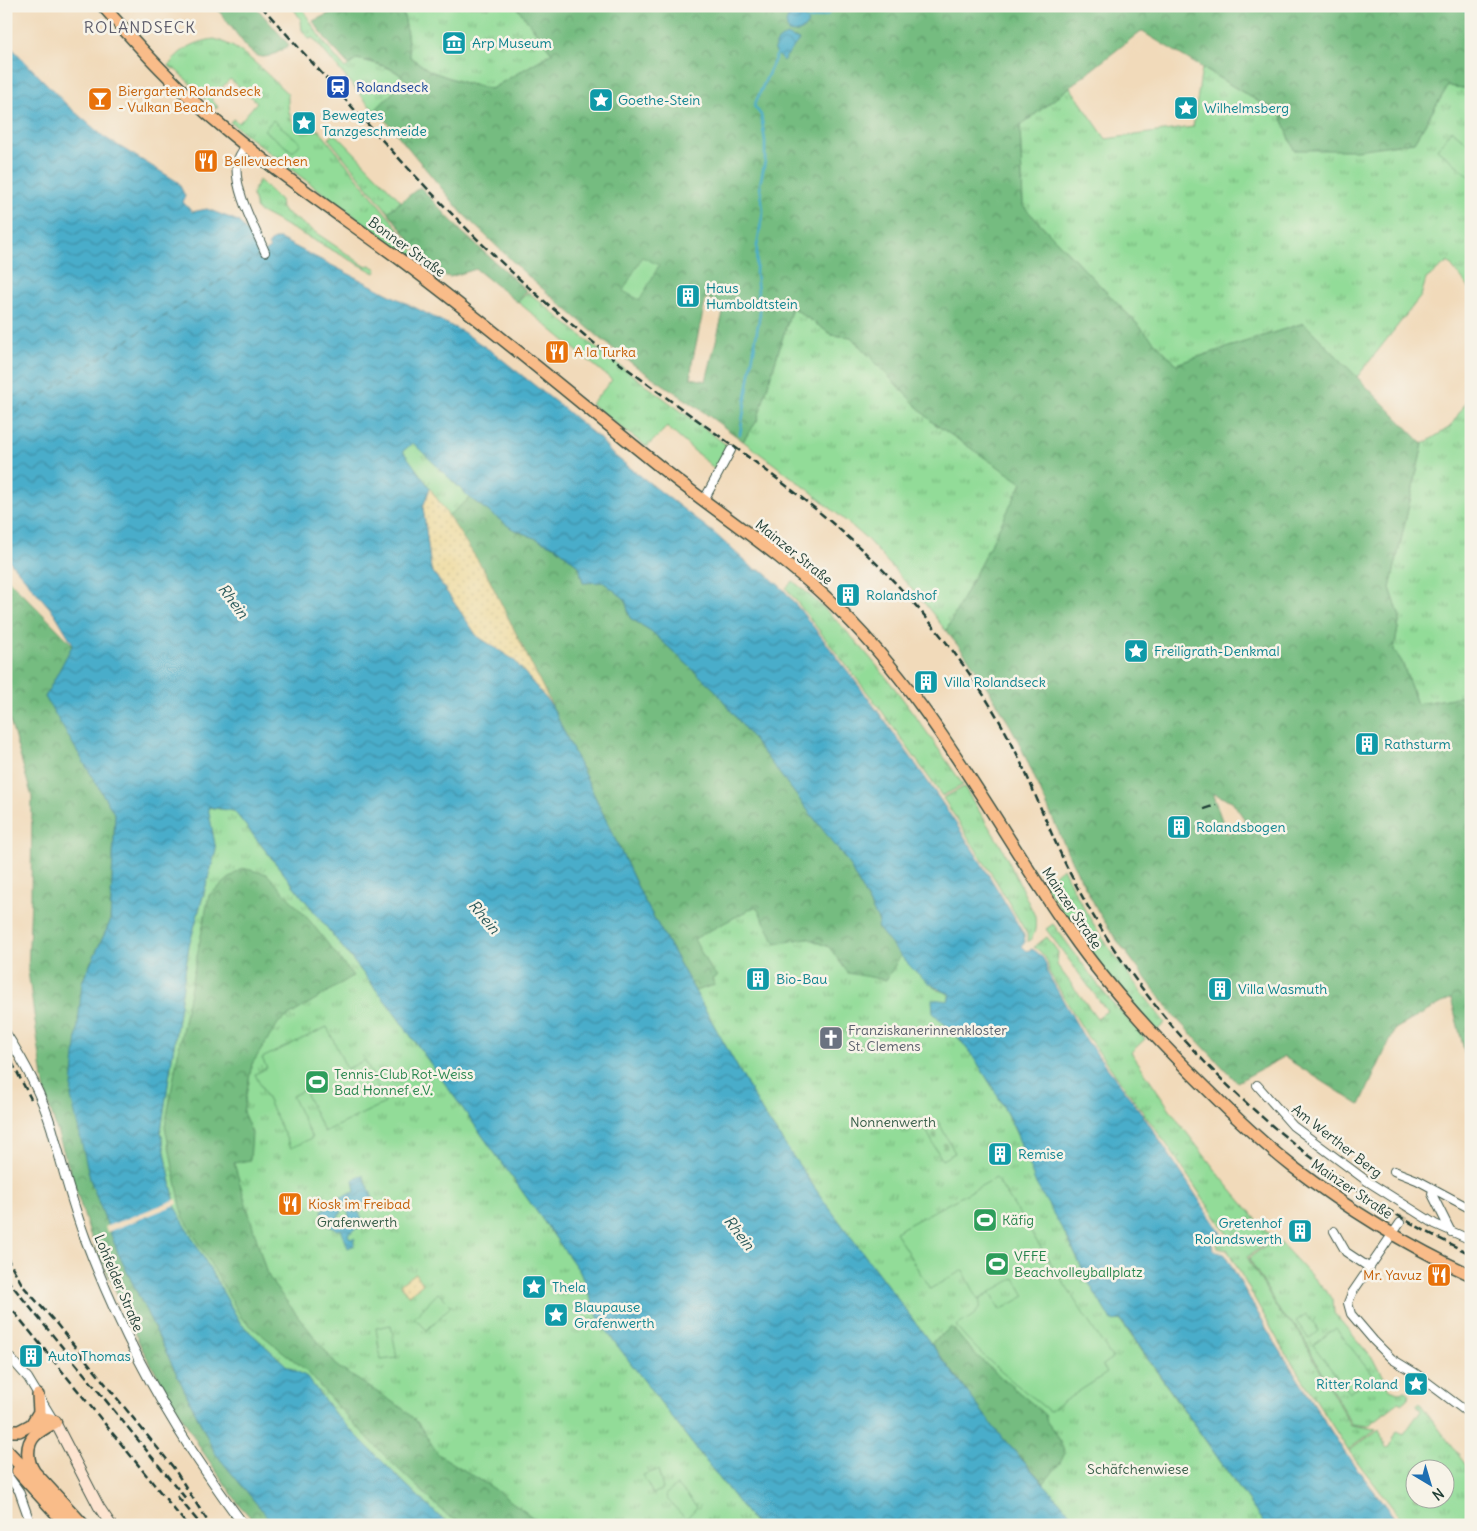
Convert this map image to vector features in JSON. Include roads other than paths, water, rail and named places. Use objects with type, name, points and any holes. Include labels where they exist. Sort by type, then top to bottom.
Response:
[{"type":"highway","points":[[55,1422],[33,1437],[28,1450],[29,1463],[34,1472],[83,1525]]},
{"type":"highway","points":[[6,1450],[78,1525]]},
{"type":"highway","points":[[6,1458],[67,1525]]},
{"type":"main road","name":"Bonner Straße","points":[[103,6],[174,83],[213,119],[246,146],[454,300],[704,500]]},
{"type":"main road","name":"Mainzer Straße","points":[[704,500],[806,579],[849,620],[885,659],[938,730],[1084,953],[1140,1021],[1223,1105],[1293,1166],[1328,1191],[1393,1234],[1471,1275]]},
{"type":"main road","points":[[30,1426],[39,1412],[38,1395]]},
{"type":"main road","points":[[6,1431],[19,1431],[45,1418],[55,1422],[99,1507],[111,1525]]},
{"type":"street","points":[[246,146],[238,160],[238,180],[247,210],[265,252]]},
{"type":"street","points":[[704,500],[732,450]]},
{"type":"street","name":"Lohfelder Straße","points":[[6,1034],[34,1082],[51,1128],[85,1238],[129,1344],[181,1434],[219,1493],[244,1525]]},
{"type":"street","name":"Am Werther Berg","points":[[1257,1084],[1284,1117],[1300,1132],[1377,1189],[1408,1210],[1471,1240]]},
{"type":"street","points":[[1394,1172],[1423,1183],[1471,1210]]},
{"type":"street","points":[[1433,1189],[1432,1194],[1451,1232]]},
{"type":"street","points":[[1400,1223],[1349,1298],[1349,1309],[1353,1318],[1390,1358],[1415,1373],[1471,1416]]},
{"type":"street","points":[[1334,1231],[1346,1252],[1370,1268]]},
{"type":"street","points":[[6,1353],[24,1372],[55,1422]]},
{"type":"street","points":[[6,1473],[19,1492],[31,1525]]},
{"type":"water","points":[[799,10],[808,23],[802,31],[788,32],[786,23],[789,15]]},
{"type":"water","points":[[786,35],[799,40],[783,61],[774,49],[777,42]]},
{"type":"water","name":"Rhein","points":[[6,42],[68,106],[104,137],[178,182],[185,196],[183,202],[192,212],[207,209],[238,221],[261,254],[270,249],[268,245],[274,239],[280,239],[463,332],[494,353],[563,408],[600,439],[611,453],[714,533],[754,569],[763,571],[784,590],[880,715],[970,845],[1024,935],[1025,942],[1022,946],[1027,951],[1032,949],[1043,958],[1047,972],[1084,1037],[1143,1115],[1222,1235],[1211,1240],[1213,1250],[1224,1253],[1269,1333],[1345,1453],[1400,1525],[1265,1525],[1121,1320],[1111,1321],[1089,1283],[1068,1239],[1036,1184],[1016,1132],[999,1098],[977,1062],[958,1037],[933,1013],[932,999],[948,1001],[950,994],[928,982],[909,965],[877,927],[879,922],[847,861],[715,690],[651,631],[630,618],[625,599],[603,582],[583,583],[579,566],[556,547],[511,528],[470,498],[413,443],[403,451],[430,488],[423,507],[431,569],[477,636],[514,660],[552,706],[643,898],[763,1113],[821,1197],[998,1433],[1081,1525],[756,1525],[601,1324],[580,1272],[390,1007],[234,811],[208,807],[216,850],[189,946],[161,1131],[176,1209],[241,1324],[287,1366],[307,1377],[335,1414],[442,1519],[452,1525],[274,1525],[215,1453],[118,1253],[90,1179],[71,1097],[82,982],[110,922],[115,815],[45,697],[73,644],[55,614],[6,557]]},
{"type":"water","points":[[363,1175],[374,1200],[352,1210],[352,1212],[359,1212],[364,1224],[348,1234],[350,1239],[354,1238],[355,1245],[348,1248],[341,1229],[338,1230],[328,1226],[324,1222],[322,1210],[337,1203],[342,1213],[338,1215],[340,1220],[348,1218],[349,1215],[341,1197],[355,1192],[353,1180]]},
{"type":"waterway","points":[[804,21],[827,15],[835,6]]},
{"type":"waterway","points":[[1456,6],[1471,13]]},
{"type":"waterway","points":[[740,434],[760,313],[756,273],[757,246],[763,211],[760,184],[765,161],[765,141],[761,115],[754,106],[778,52]]},
{"type":"tunnel","points":[[1400,1223],[1407,1211]]},
{"type":"railway","points":[[261,6],[404,164],[517,277],[613,358],[806,501],[871,558],[901,589],[932,624],[960,661],[999,720],[1019,758],[1067,867],[1110,943],[1150,999],[1195,1052],[1244,1101],[1297,1146],[1352,1187],[1411,1223],[1471,1254]]},
{"type":"railway","points":[[1204,809],[1216,805]]},
{"type":"railway","points":[[6,1051],[31,1099]]},
{"type":"railway","points":[[6,1256],[23,1286],[55,1322],[173,1467],[210,1525]]},
{"type":"railway","points":[[6,1278],[187,1500]]},
{"type":"railway","points":[[6,1302],[187,1525]]},
{"type":"railway","points":[[177,1496],[201,1525]]},
{"type":"place","name":"Arp Museum","points":[[454,43]]},
{"type":"place","name":"Rolandseck","points":[[338,87]]},
{"type":"place","name":"Biergarten Rolandseck - Vulkan Beach","points":[[100,99]]},
{"type":"place","name":"Goethe-Stein","points":[[601,100]]},
{"type":"place","name":"Wilhelmsberg","points":[[1186,108]]},
{"type":"place","name":"Bewegtes Tanzgeschmeide","points":[[304,123]]},
{"type":"place","name":"Bellevuechen","points":[[206,161]]},
{"type":"place","name":"Haus Humboldtstein","points":[[688,296]]},
{"type":"place","name":"A la Turka","points":[[557,352]]},
{"type":"place","name":"Rolandshof","points":[[848,595]]},
{"type":"place","name":"Freiligrath-Denkmal","points":[[1136,651]]},
{"type":"place","name":"Villa Rolandseck","points":[[926,682]]},
{"type":"place","name":"Rathsturm","points":[[1367,744]]},
{"type":"place","name":"Rolandsbogen","points":[[1179,827]]},
{"type":"place","name":"Bio-Bau","points":[[758,979]]},
{"type":"place","name":"Villa Wasmuth","points":[[1220,989]]},
{"type":"place","name":"Franziskanerinnenkloster St. Clemens","points":[[831,1038]]},
{"type":"place","name":"Tennis-Club Rot-Weiss Bad Honnef e.V.","points":[[317,1082]]},
{"type":"place","name":"Remise","points":[[1000,1154]]},
{"type":"place","name":"Kiosk im Freibad","points":[[290,1204]]},
{"type":"place","name":"Käfig","points":[[985,1220]]},
{"type":"place","name":"Gretenhof Rolandswerth","points":[[1300,1231]]},
{"type":"place","name":"VFFE Beachvolleyballplatz","points":[[997,1264]]},
{"type":"place","name":"Mr. Yavuz","points":[[1439,1275]]},
{"type":"place","name":"Thela","points":[[534,1287]]},
{"type":"place","name":"Blaupause Grafenwerth","points":[[556,1315]]},
{"type":"place","name":"Auto Thomas","points":[[31,1356]]},
{"type":"place","name":"Ritter Roland","points":[[1416,1384]]},
{"type":"district","name":"ROLANDSECK","points":[[140,27]]},
{"type":"park label","name":"Nonnenwerth","points":[[893,1122]]},
{"type":"park label","name":"Grafenwerth","points":[[357,1222]]},
{"type":"park label","name":"Schäfchenwiese","points":[[1138,1469]]}]
